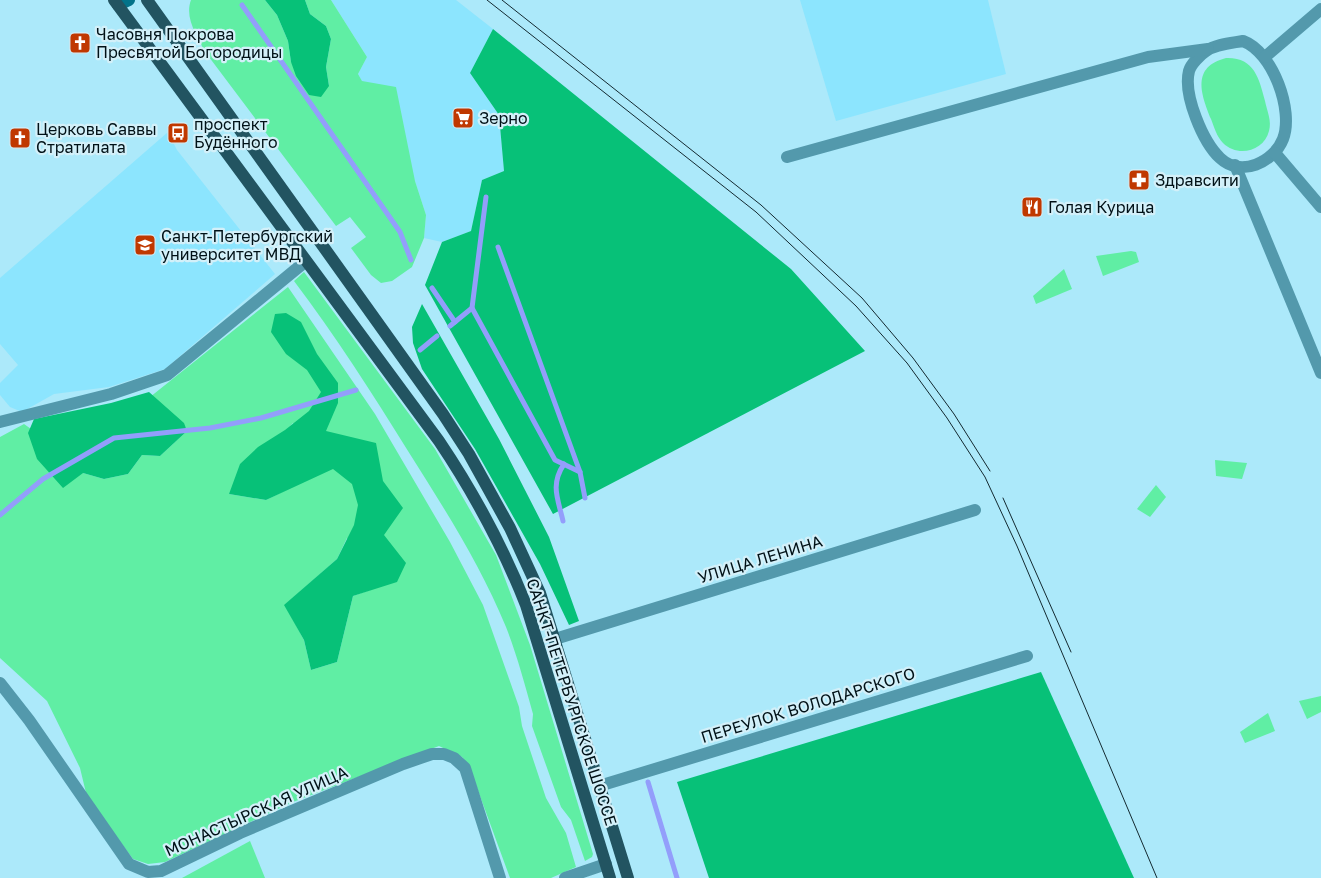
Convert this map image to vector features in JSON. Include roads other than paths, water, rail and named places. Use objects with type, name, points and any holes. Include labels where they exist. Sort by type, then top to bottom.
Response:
[{"type":"main road","name":"САНКТ-ПЕТЕРБУРГСКОЕ ШОССЕ","points":[[147,0],[454,430],[510,528],[540,593],[628,878]]},
{"type":"main road","name":"САНКТ-ПЕТЕРБУРГСКОЕ ШОССЕ","points":[[121,1],[306,261],[439,441],[467,484],[492,528],[514,573],[539,643],[610,878]]},
{"type":"street","points":[[1265,57],[1321,8]]},
{"type":"street","points":[[787,158],[1148,57],[1208,49],[1243,41],[1253,45],[1265,57],[1274,75],[1285,110],[1287,131],[1275,153],[1256,165],[1235,165],[1222,160],[1209,144],[1191,101],[1188,83],[1190,69],[1208,49]]},
{"type":"street","points":[[1275,153],[1321,206]]},
{"type":"street","points":[[1235,165],[1321,373]]},
{"type":"street","points":[[0,422],[111,394],[167,375],[306,261]]},
{"type":"street","name":"УЛИЦА ЛЕНИНА","points":[[555,639],[975,510]]},
{"type":"street","name":"ПЕРЕУЛОК ВОЛОДАРСКОГО","points":[[599,786],[1027,656]]},
{"type":"street","name":"МОНАСТЫРСКАЯ УЛИЦА","points":[[0,683],[29,720],[128,864],[139,870],[148,872],[170,867],[240,833],[404,764],[432,754],[444,754],[454,758],[465,768],[500,878]]},
{"type":"street","points":[[564,878],[606,864]]},
{"type":"waterway","points":[[242,5],[400,232],[411,260]]},
{"type":"waterway","points":[[450,326],[472,308],[486,197]]},
{"type":"waterway","points":[[498,247],[580,472],[585,498]]},
{"type":"waterway","points":[[432,288],[455,322]]},
{"type":"waterway","points":[[472,308],[555,460],[580,472]]},
{"type":"waterway","points":[[420,350],[437,336]]},
{"type":"waterway","points":[[0,515],[43,479],[114,438],[210,428],[261,418],[356,390]]},
{"type":"waterway","points":[[563,521],[557,499],[556,485],[564,464]]},
{"type":"waterway","points":[[648,782],[677,878]]},
{"type":"tram line","points":[[487,0],[756,212],[856,306],[907,363],[947,418],[985,477],[1017,546],[1157,878]]},
{"type":"tram line","points":[[502,0],[761,205],[862,298],[913,358],[954,414],[990,471]]},
{"type":"tram line","points":[[1003,498],[1071,652]]},
{"type":"place","name":"Часовня Покрова Пресвятой Богородицы","points":[[80,43]]},
{"type":"place","name":"Зерно","points":[[463,118]]},
{"type":"place","name":"проспект Будённого","points":[[178,133]]},
{"type":"place","name":"Церковь Саввы Стратилата","points":[[20,138]]},
{"type":"place","name":"Здравсити","points":[[1139,180]]},
{"type":"place","name":"Голая Курица","points":[[1032,207]]},
{"type":"place","name":"Санкт-Петербургский университет МВД","points":[[145,245]]}]
